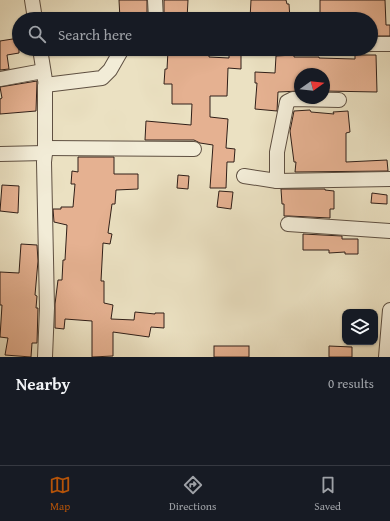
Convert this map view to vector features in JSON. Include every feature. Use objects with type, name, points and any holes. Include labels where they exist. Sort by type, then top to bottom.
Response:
[{"type":"street","points":[[32,0],[34,12]]},
{"type":"street","points":[[155,0],[156,12]]},
{"type":"street","points":[[378,44],[390,44]]},
{"type":"street","points":[[41,56],[44,78],[45,151],[47,308],[45,357]]},
{"type":"street","points":[[0,79],[102,78],[110,70],[118,56]]},
{"type":"street","points":[[277,181],[278,147],[287,102],[293,99],[339,100]]},
{"type":"street","points":[[0,154],[45,151],[194,149]]},
{"type":"street","points":[[244,176],[277,181],[390,179]]},
{"type":"street","points":[[288,224],[390,231]]},
{"type":"street","points":[[386,357],[390,310]]},
{"type":"building","points":[[119,0],[147,0],[147,12],[120,12]]},
{"type":"building","points":[[164,0],[188,0],[187,12],[164,12]]},
{"type":"building","points":[[251,0],[286,0],[287,4],[289,4],[290,12],[250,12]]},
{"type":"building","points":[[320,0],[385,0],[386,25],[390,25],[390,36],[378,36],[378,12],[320,12]]},
{"type":"building","points":[[12,39],[12,54],[7,55],[9,69],[0,70],[0,41]]},
{"type":"building","points":[[168,56],[209,56],[229,58],[229,56],[241,56],[241,69],[228,68],[227,96],[210,96],[210,117],[228,119],[226,148],[235,149],[234,162],[227,162],[226,188],[210,188],[213,145],[200,143],[194,140],[145,140],[146,121],[191,125],[192,104],[172,104],[172,84],[164,84],[165,69],[167,69]]},
{"type":"building","points":[[276,56],[355,59],[355,56],[376,56],[377,92],[330,91],[330,68],[294,68],[294,91],[278,92],[277,111],[255,109],[257,83],[255,83],[255,72],[275,73]]},
{"type":"building","points":[[37,81],[36,111],[0,114],[0,99],[2,98],[0,87]]},
{"type":"building","points":[[310,110],[311,112],[334,114],[333,112],[348,111],[350,132],[346,133],[346,162],[387,160],[388,171],[295,172],[296,162],[294,162],[290,131],[294,111]]},
{"type":"building","points":[[78,157],[114,157],[114,174],[138,174],[138,189],[116,190],[115,204],[112,204],[108,233],[112,234],[110,244],[103,243],[101,281],[104,281],[104,303],[113,305],[111,319],[134,320],[135,312],[155,314],[164,313],[164,328],[151,327],[149,337],[113,332],[113,356],[92,357],[92,321],[65,319],[64,329],[55,328],[55,304],[58,280],[62,280],[67,225],[54,222],[53,209],[73,207],[75,184],[71,184],[72,171],[78,172]]},
{"type":"building","points":[[178,175],[189,176],[188,189],[177,188]]},
{"type":"building","points":[[2,185],[19,186],[18,213],[0,211]]},
{"type":"building","points":[[281,189],[325,189],[334,191],[334,209],[330,209],[330,218],[284,216],[284,204],[282,204]]},
{"type":"building","points":[[219,191],[233,192],[231,209],[217,207]]},
{"type":"building","points":[[372,193],[387,195],[387,204],[371,203]]},
{"type":"building","points":[[303,234],[342,236],[342,239],[358,239],[358,254],[345,254],[345,252],[329,253],[329,250],[303,250]]},
{"type":"building","points":[[21,244],[37,245],[38,261],[35,295],[37,296],[36,308],[38,308],[37,343],[32,343],[31,357],[5,355],[8,338],[0,337],[2,305],[0,305],[0,272],[19,273]]},
{"type":"building","points":[[214,346],[249,346],[249,357],[214,357]]},
{"type":"building","points":[[329,346],[352,347],[352,357],[329,357]]}]
